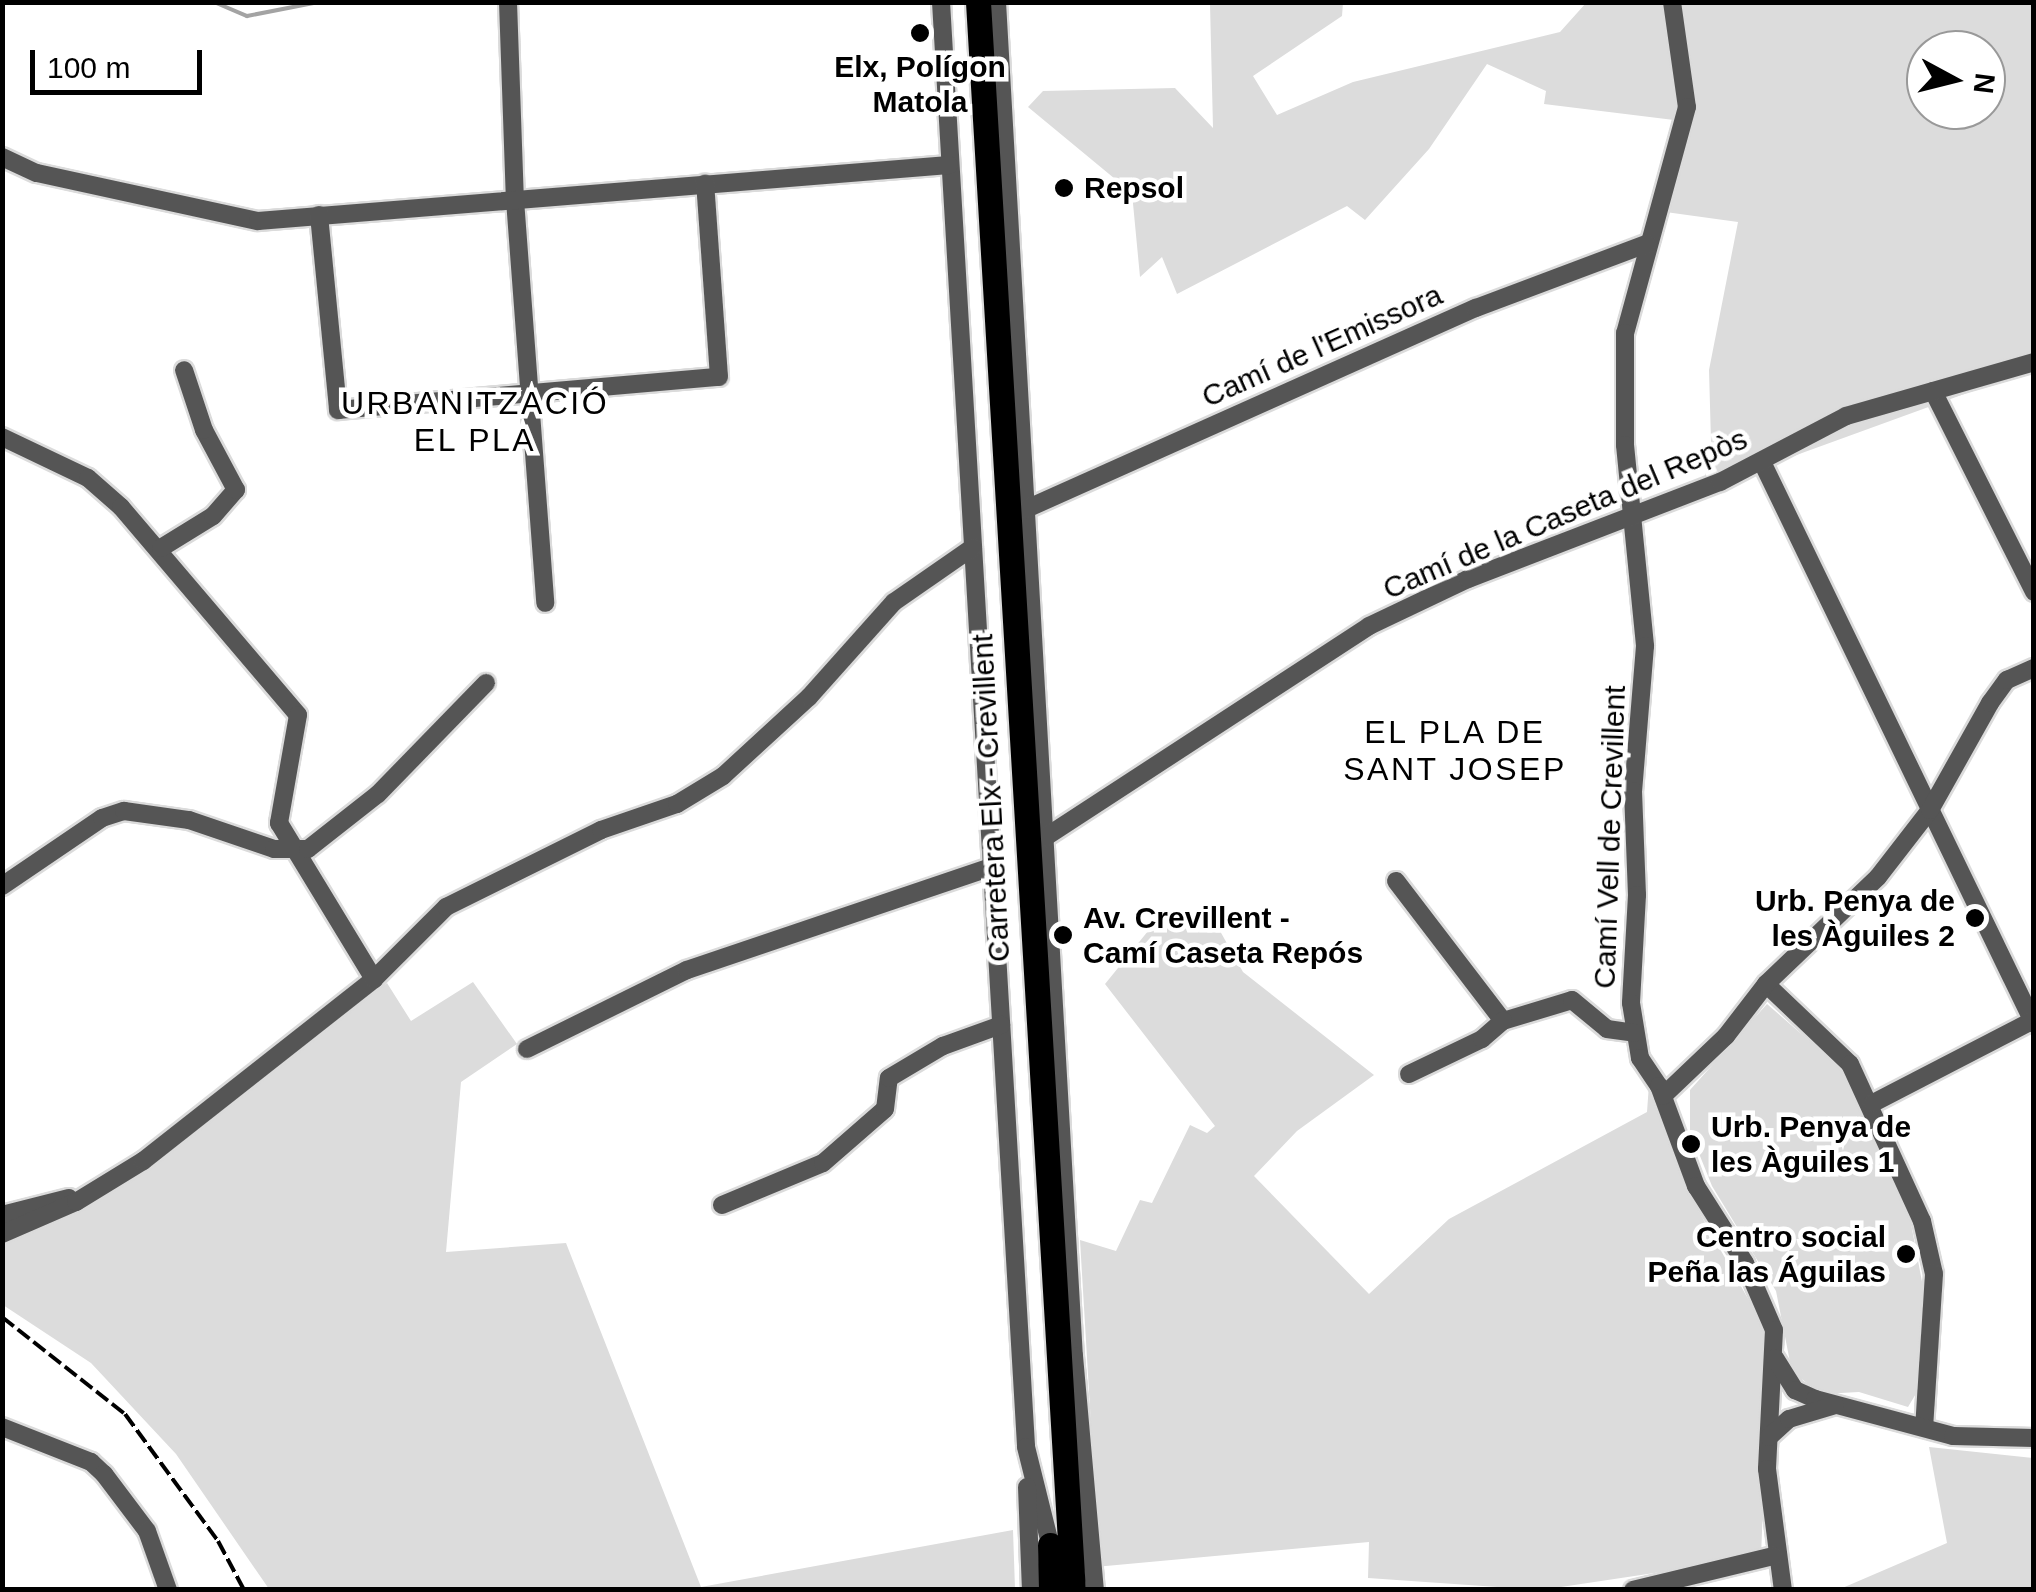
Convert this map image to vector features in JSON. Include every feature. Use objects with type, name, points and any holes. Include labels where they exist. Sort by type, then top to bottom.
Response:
[{"type":"highway","name":"Carretera Elx - Crevillent","points":[[978,2],[1062,1466],[1073,1590]]},
{"type":"highway","name":"Carretera Elx - Crevillent","points":[[945,6],[1050,1590]]},
{"type":"street","points":[[508,2],[515,200],[545,602]]},
{"type":"street","points":[[997,2],[1074,1356],[1095,1590]]},
{"type":"street","name":"Camí Vell de Crevillent","points":[[1672,2],[1687,107],[1646,244],[1625,333],[1625,445],[1645,646],[1631,850],[1637,895],[1635,1033],[1640,1058],[1664,1096],[1696,1186],[1745,1263],[1766,1314],[1776,1358],[1769,1437],[1774,1556],[1783,1590]]},
{"type":"street","points":[[945,6],[950,165],[1026,1447],[1031,1590]]},
{"type":"street","points":[[2,158],[37,173],[258,221],[950,165]]},
{"type":"street","points":[[319,215],[338,410],[719,376],[705,184]]},
{"type":"street","name":"Camí de l'Emissora","points":[[1026,510],[1476,308],[1646,244]]},
{"type":"street","name":"Camí de la Caseta del Repòs","points":[[1044,838],[1369,626],[1468,579],[1762,462],[1846,416],[2034,362]]},
{"type":"street","points":[[161,548],[213,516],[236,490],[204,430],[184,370]]},
{"type":"street","points":[[1933,391],[2034,592]]},
{"type":"street","points":[[2,436],[88,478],[161,548],[224,633],[298,715],[300,730],[277,802],[292,851],[374,979]]},
{"type":"street","points":[[1762,462],[1946,849],[2033,1021],[1873,1103]]},
{"type":"street","points":[[3,1234],[91,1194],[143,1161],[374,979],[446,907],[601,830],[677,804],[723,776],[809,697],[894,602],[939,564],[973,547]]},
{"type":"street","points":[[1664,1096],[1726,1036],[1766,984],[1903,845],[1930,810],[1990,702],[2008,680],[2034,668]]},
{"type":"street","points":[[2,886],[102,818],[124,811],[189,820],[292,851],[324,840],[378,794],[486,683]]},
{"type":"street","points":[[1903,845],[1933,840],[1946,849]]},
{"type":"street","points":[[526,1050],[687,970],[992,867]]},
{"type":"street","points":[[1396,881],[1503,1021]]},
{"type":"street","points":[[1766,984],[1850,1064],[1873,1103],[1931,1249],[1924,1427]]},
{"type":"street","points":[[1409,1074],[1482,1040],[1503,1021],[1572,1000],[1606,1030],[1635,1033]]},
{"type":"street","points":[[722,1205],[823,1163],[885,1109],[888,1078],[943,1046],[1001,1026]]},
{"type":"street","points":[[1674,1122],[1684,1075]]},
{"type":"street","points":[[2,1215],[91,1194]]},
{"type":"street","points":[[1062,1466],[1074,1356]]},
{"type":"street","points":[[1776,1358],[1795,1390]]},
{"type":"street","points":[[1772,1401],[1795,1390],[1954,1436],[2034,1438]]},
{"type":"street","points":[[1772,1401],[1800,1416]]},
{"type":"street","points":[[1769,1437],[1800,1416],[1845,1403]]},
{"type":"street","points":[[2,1426],[91,1462],[104,1474],[148,1530],[168,1590]]},
{"type":"street","points":[[1026,1447],[1050,1547]]},
{"type":"street","points":[[1634,1590],[1774,1556]]},
{"type":"shaded area","points":[[1343,3],[1342,16],[1253,76],[1277,115],[1353,82],[1560,32],[1586,3],[2033,3],[2033,369],[1703,489],[1711,442],[1709,370],[1738,222],[1651,210],[1674,120],[1544,104],[1546,91],[1487,64],[1429,149],[1365,220],[1347,206],[1177,294],[1162,257],[1140,277],[1132,193],[1028,107],[1043,91],[1175,88],[1213,128],[1210,4]]},
{"type":"shaded area","points":[[1206,906],[1243,972],[1374,1075],[1297,1131],[1254,1176],[1369,1294],[1449,1219],[1647,1112],[1649,1084],[1698,1210],[1764,1327],[1769,1354],[1761,1557],[1541,1590],[1368,1578],[1369,1542],[1084,1568],[1092,1442],[1080,1240],[1116,1251],[1140,1200],[1152,1203],[1190,1125],[1207,1133],[1215,1126],[1105,984],[1157,920],[1164,930]]},
{"type":"shaded area","points":[[473,982],[517,1044],[461,1082],[446,1252],[566,1243],[701,1587],[1013,1530],[1015,1589],[269,1589],[176,1454],[91,1363],[3,1305],[2,1244],[60,1221],[145,1169],[387,983],[411,1021]]},
{"type":"shaded area","points":[[1767,1004],[1844,1071],[1909,1213],[1923,1287],[1917,1392],[1908,1407],[1859,1392],[1822,1394],[1792,1372],[1776,1291],[1712,1186],[1690,1131],[1690,1090]]},
{"type":"shaded area","points":[[1929,1447],[2033,1458],[2033,1589],[1840,1589],[1947,1543]]},
{"type":"waterway","points":[[214,2],[247,16],[319,2]]},
{"type":"railway","points":[[2,1317],[125,1414],[218,1541],[244,1590]]},
{"type":"place","name":"Elx, Polígon Matola","points":[[920,33]]},
{"type":"place","name":"Repsol","points":[[1064,188]]},
{"type":"place","name":"Urb. Penya de les Àguiles 2","points":[[1975,918]]},
{"type":"place","name":"Av. Crevillent - Camí Caseta Repós","points":[[1063,935]]},
{"type":"place","name":"Urb. Penya de les Àguiles 1","points":[[1691,1144]]},
{"type":"place","name":"Centro social Peña las Águilas","points":[[1906,1254]]},
{"type":"district","name":"URBANITZACIÓ EL PLA","points":[[475,422]]},
{"type":"district","name":"EL PLA DE SANT JOSEP","points":[[1455,752]]}]
